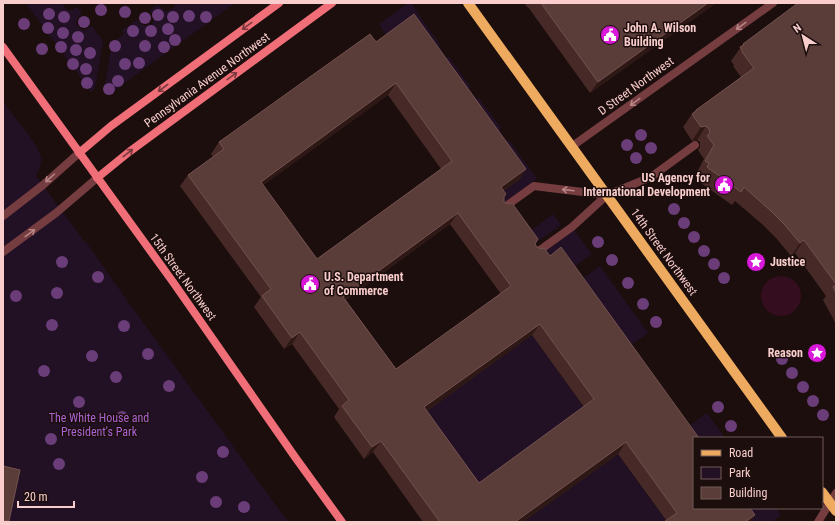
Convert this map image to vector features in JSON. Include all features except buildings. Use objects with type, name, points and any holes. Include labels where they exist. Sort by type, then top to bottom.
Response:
[{"type":"main road","name":"Pennsylvania Avenue Northwest","points":[[79,153],[111,126],[279,3]]},
{"type":"main road","name":"Pennsylvania Avenue Northwest","points":[[97,178],[129,152],[332,3]]},
{"type":"main road","name":"14th Street Northwest","points":[[468,3],[781,437]]},
{"type":"main road","name":"15th Street Northwest","points":[[3,47],[173,282],[290,451],[342,522]]},
{"type":"main road","points":[[823,493],[833,507]]},
{"type":"street","name":"D Street Northwest","points":[[571,147],[772,3]]},
{"type":"street","points":[[533,255],[572,227],[607,195],[651,177],[695,145]]},
{"type":"street","points":[[3,216],[43,185],[79,153]]},
{"type":"street","points":[[3,252],[56,213],[97,178]]},
{"type":"street","points":[[501,210],[534,186],[607,195]]},
{"type":"street","points":[[818,522],[833,507],[836,493]]},
{"type":"green space","points":[[26,3],[62,3],[68,10],[75,9],[77,7],[82,13],[76,22],[78,26],[83,30],[92,26],[103,41],[95,88],[91,92]]},
{"type":"green space","points":[[176,3],[235,3],[108,95],[104,90],[112,43],[124,34],[122,30],[137,20],[143,25],[152,24],[154,19],[150,10],[158,4],[166,11],[173,9]]},
{"type":"green space","points":[[408,3],[411,3],[441,46],[439,47],[447,58],[449,57],[471,87],[469,89],[477,99],[479,98],[501,128],[499,130],[507,141],[509,140],[537,179],[498,207],[379,24]]},
{"type":"green space","name":"The White House and President's Park","points":[[3,102],[39,152],[41,162],[36,176],[86,242],[288,522],[3,522]]},
{"type":"green space","points":[[553,214],[561,225],[528,248],[521,238]]},
{"type":"green space","points":[[574,230],[592,254],[568,271],[535,258]]},
{"type":"green space","points":[[600,266],[648,333],[630,346],[582,279]]},
{"type":"green space","points":[[532,335],[586,410],[471,494],[416,419]]},
{"type":"green space","points":[[707,413],[724,437],[697,437],[689,426]]},
{"type":"green space","points":[[618,454],[667,522],[523,522]]},
{"type":"green space","points":[[741,509],[777,509],[781,515],[772,522],[747,522]]},
{"type":"shaded area","points":[[785,276],[792,279],[798,285],[801,296],[800,304],[792,313],[785,316],[777,316],[770,313],[762,304],[761,292],[764,285],[773,277]]},
{"type":"place","name":"John A. Wilson Building","points":[[610,35]]},
{"type":"place","name":"US Agency for International Development","points":[[724,185]]},
{"type":"place","name":"Justice","points":[[756,262]]},
{"type":"place","name":"U.S. Department of Commerce","points":[[310,284]]},
{"type":"place","name":"Reason","points":[[817,353]]}]
